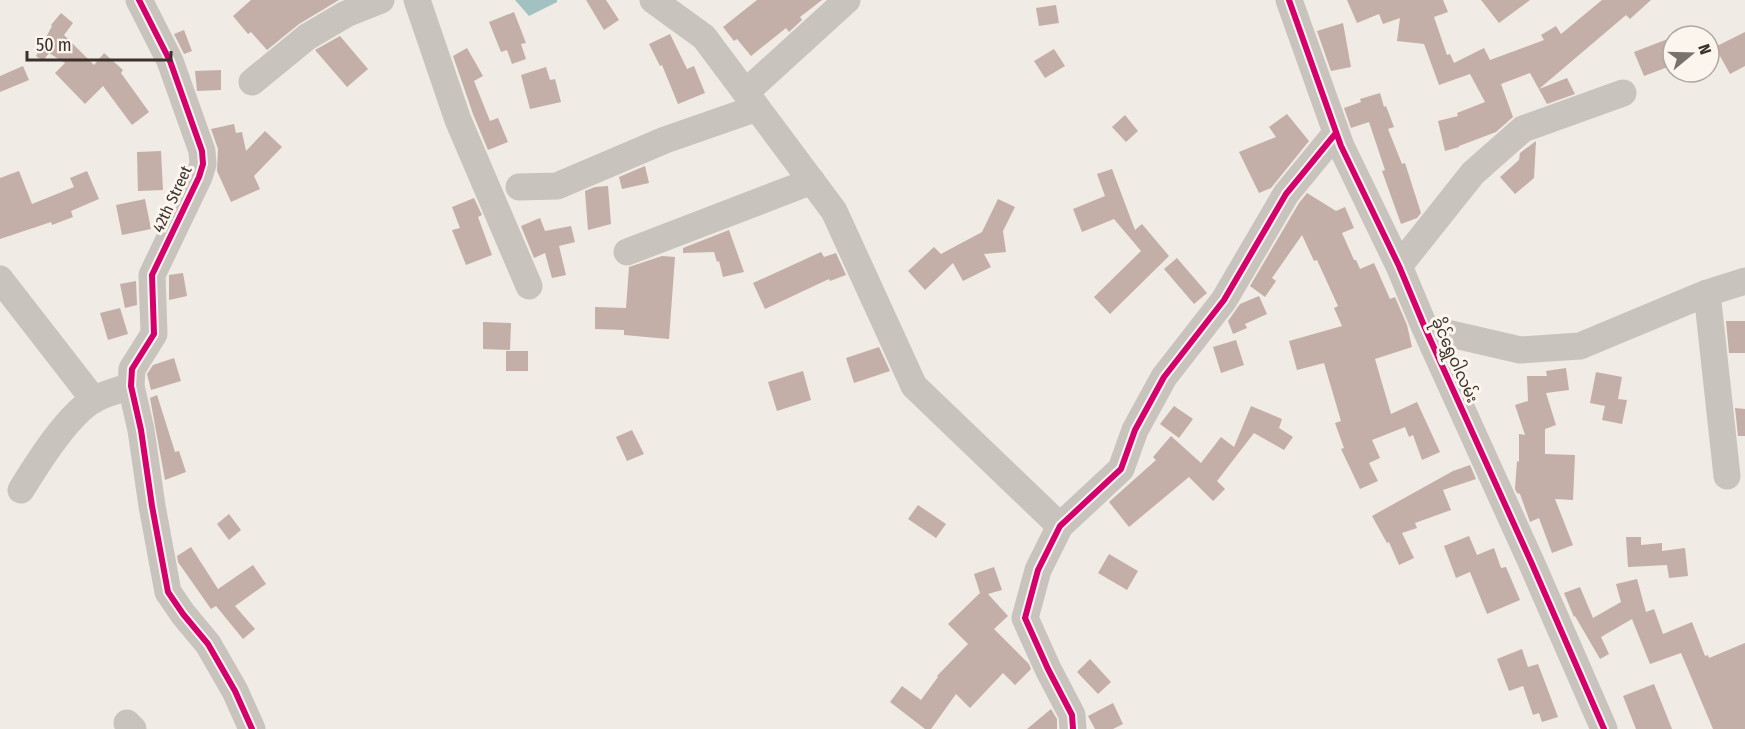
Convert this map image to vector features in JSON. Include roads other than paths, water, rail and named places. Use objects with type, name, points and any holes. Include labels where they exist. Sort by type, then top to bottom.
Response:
[{"type":"street","name":"42th Street","points":[[131,386],[132,369],[154,334],[152,275],[199,177],[202,158],[202,151],[170,61],[139,0]]},
{"type":"street","points":[[252,82],[307,37],[346,14],[381,0]]},
{"type":"street","points":[[417,0],[458,120],[530,286]]},
{"type":"street","points":[[653,0],[704,37],[834,211],[914,387],[1060,526]]},
{"type":"street","points":[[519,187],[557,186],[752,100],[848,0]]},
{"type":"street","name":"ခိုင်ရွှေဝါလမ်း","points":[[1289,0],[1336,134],[1399,266],[1604,729]]},
{"type":"street","points":[[1399,266],[1473,173],[1523,129],[1623,93]]},
{"type":"street","points":[[1073,729],[1072,715],[1025,618],[1038,570],[1060,526],[1121,469],[1135,430],[1164,377],[1224,300],[1286,194],[1336,134]]},
{"type":"street","points":[[627,252],[812,181]]},
{"type":"street","points":[[0,279],[94,400]]},
{"type":"street","points":[[1425,328],[1521,350],[1580,346],[1707,293],[1745,281]]},
{"type":"street","points":[[1707,293],[1727,476]]},
{"type":"street","points":[[21,490],[44,454],[72,419],[94,400],[131,386],[141,430],[168,592],[208,644],[235,691],[252,729]]},
{"type":"water","points":[[515,0],[557,0],[557,2],[529,16]]}]
